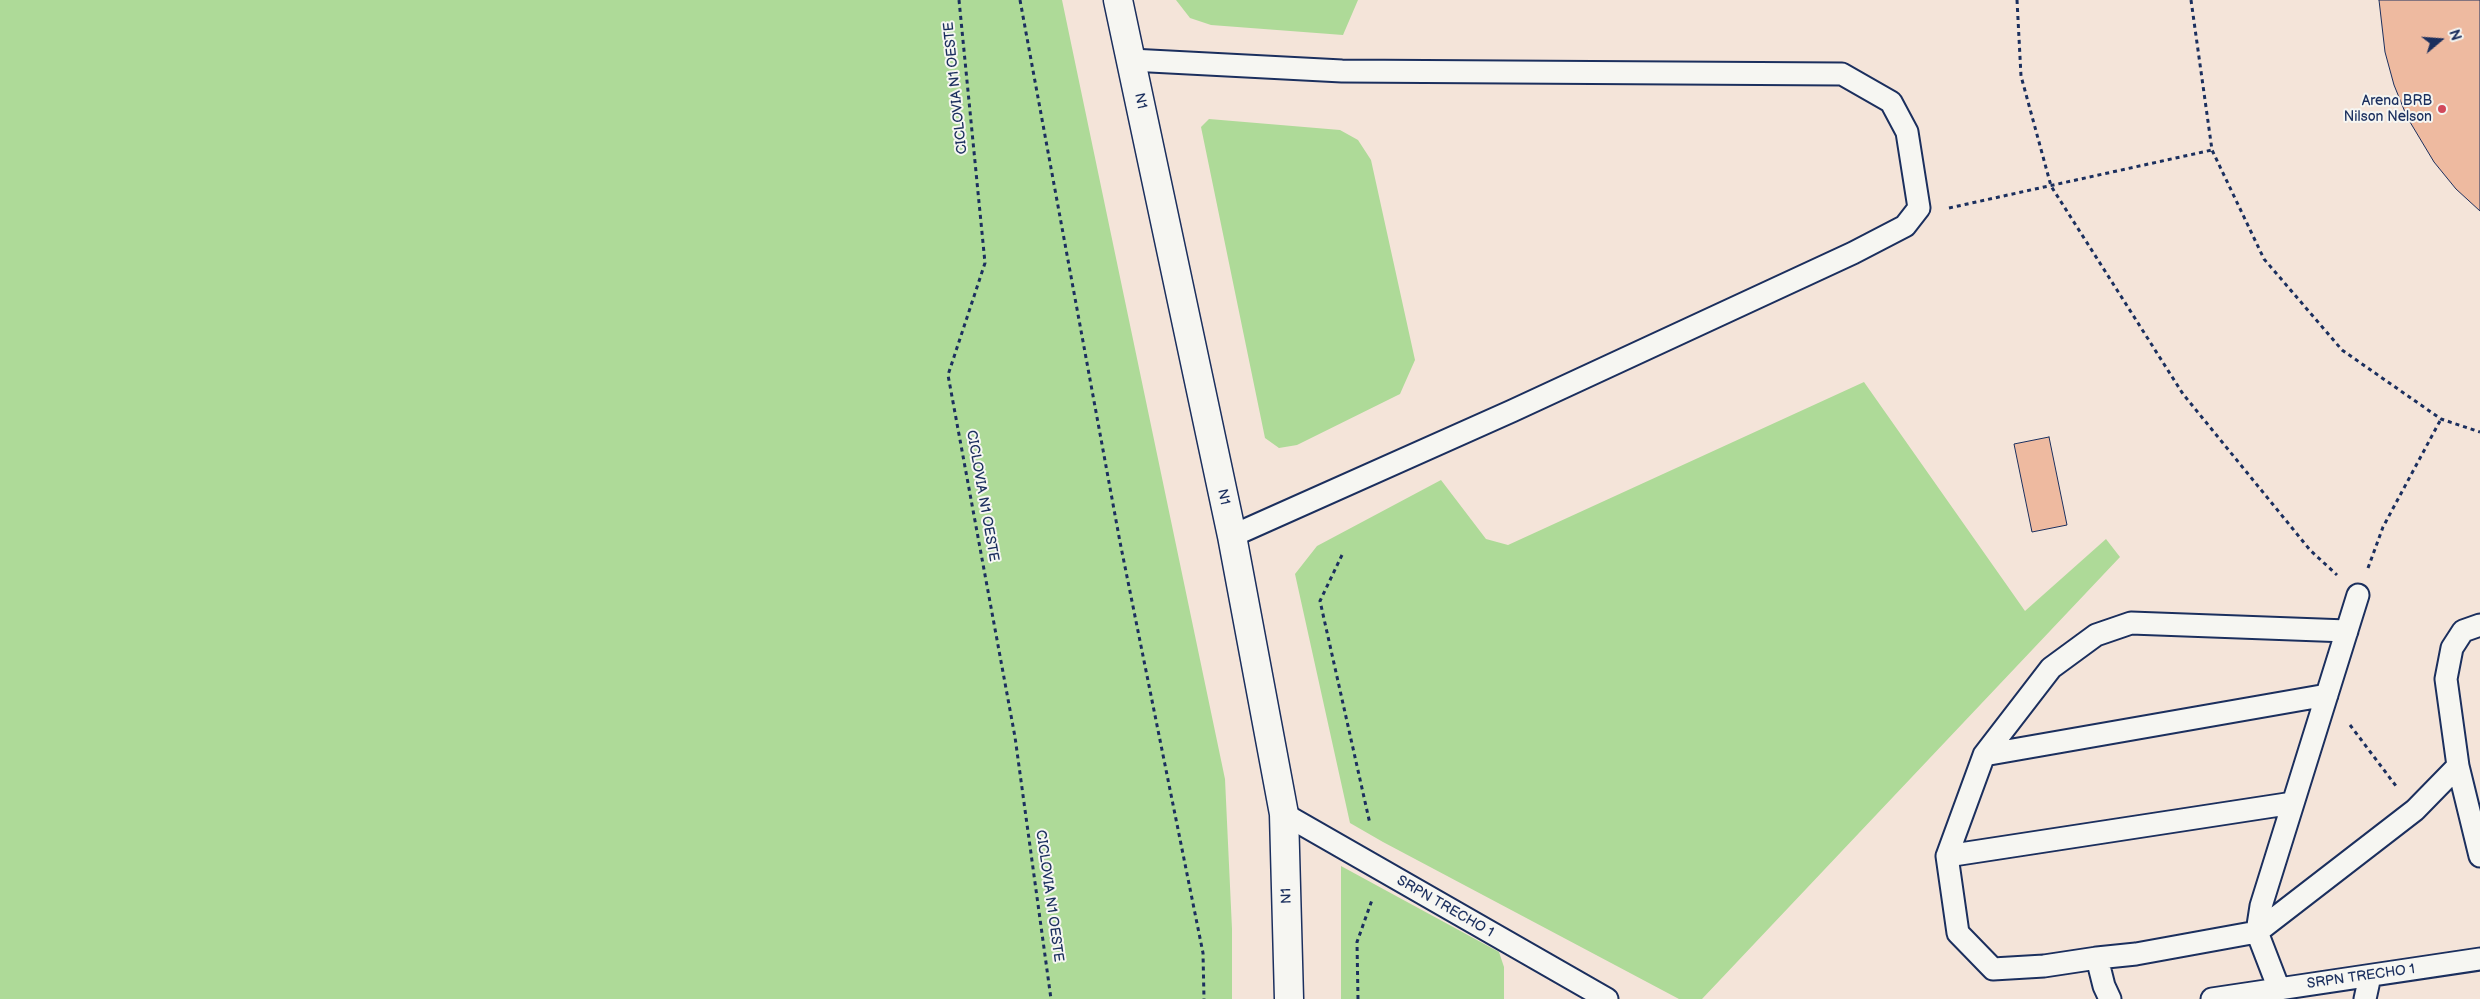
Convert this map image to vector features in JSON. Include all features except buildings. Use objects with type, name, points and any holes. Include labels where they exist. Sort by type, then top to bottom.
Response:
[{"type":"highway","name":"N1","points":[[1118,0],[1232,536],[1284,814],[1289,999]]},
{"type":"lane","points":[[1131,60],[1342,71],[1842,74],[1891,102],[1906,132],[1919,208],[1905,226],[1512,411],[1232,536]]},
{"type":"lane","points":[[2279,989],[2257,932],[2261,906],[2358,596]]},
{"type":"lane","points":[[2347,631],[2131,623],[2096,634],[2051,668],[1984,755],[1947,856],[1958,933],[1993,969],[2044,966],[2136,954],[2257,932],[2414,810],[2458,766]]},
{"type":"lane","points":[[2480,625],[2463,631],[2452,648],[2446,679],[2458,766],[2480,856]]},
{"type":"lane","points":[[1984,755],[2327,695]]},
{"type":"lane","points":[[1947,856],[2294,803]]},
{"type":"lane","name":"SRPN TRECHO 1","points":[[1284,814],[1607,999]]},
{"type":"lane","points":[[2097,958],[2104,986],[2110,999]]},
{"type":"lane","name":"SRPN TRECHO 1","points":[[2212,999],[2480,959]]},
{"type":"lane","points":[[2365,999],[2370,976]]},
{"type":"path","name":"CICLOVIA N1 OESTE","points":[[959,0],[985,263],[948,376],[1015,737],[1051,999]]},
{"type":"path","points":[[1020,0],[1120,542],[1204,953],[1204,999]]},
{"type":"path","points":[[2017,0],[2021,76],[2051,186],[2184,394],[2310,550],[2358,596],[2383,527],[2441,419]]},
{"type":"path","points":[[2191,0],[2212,150],[2264,259],[2342,350],[2441,419],[2480,432]]},
{"type":"path","points":[[1919,208],[1943,210],[2212,150]]},
{"type":"path","points":[[1342,555],[1320,601],[1370,824]]},
{"type":"path","points":[[2327,695],[2414,810]]},
{"type":"path","points":[[1358,999],[1357,942],[1372,899]]},
{"type":"green space","points":[[0,0],[1062,0],[1225,779],[1232,929],[1232,999],[0,999]]},
{"type":"green space","points":[[1176,0],[1358,0],[1343,35],[1211,25],[1190,18]]},
{"type":"green space","points":[[1209,119],[1340,130],[1358,140],[1371,160],[1415,360],[1400,394],[1297,445],[1279,448],[1265,438],[1201,127]]},
{"type":"green space","points":[[1864,382],[2025,611],[2106,539],[2120,557],[1702,999],[1679,999],[1350,823],[1295,574],[1317,546],[1441,480],[1486,539],[1508,545]]},
{"type":"green space","points":[[1341,866],[1499,952],[1504,967],[1504,999],[1341,999]]},
{"type":"place","name":"Arena BRB Nilson Nelson","points":[[2442,109]]}]
